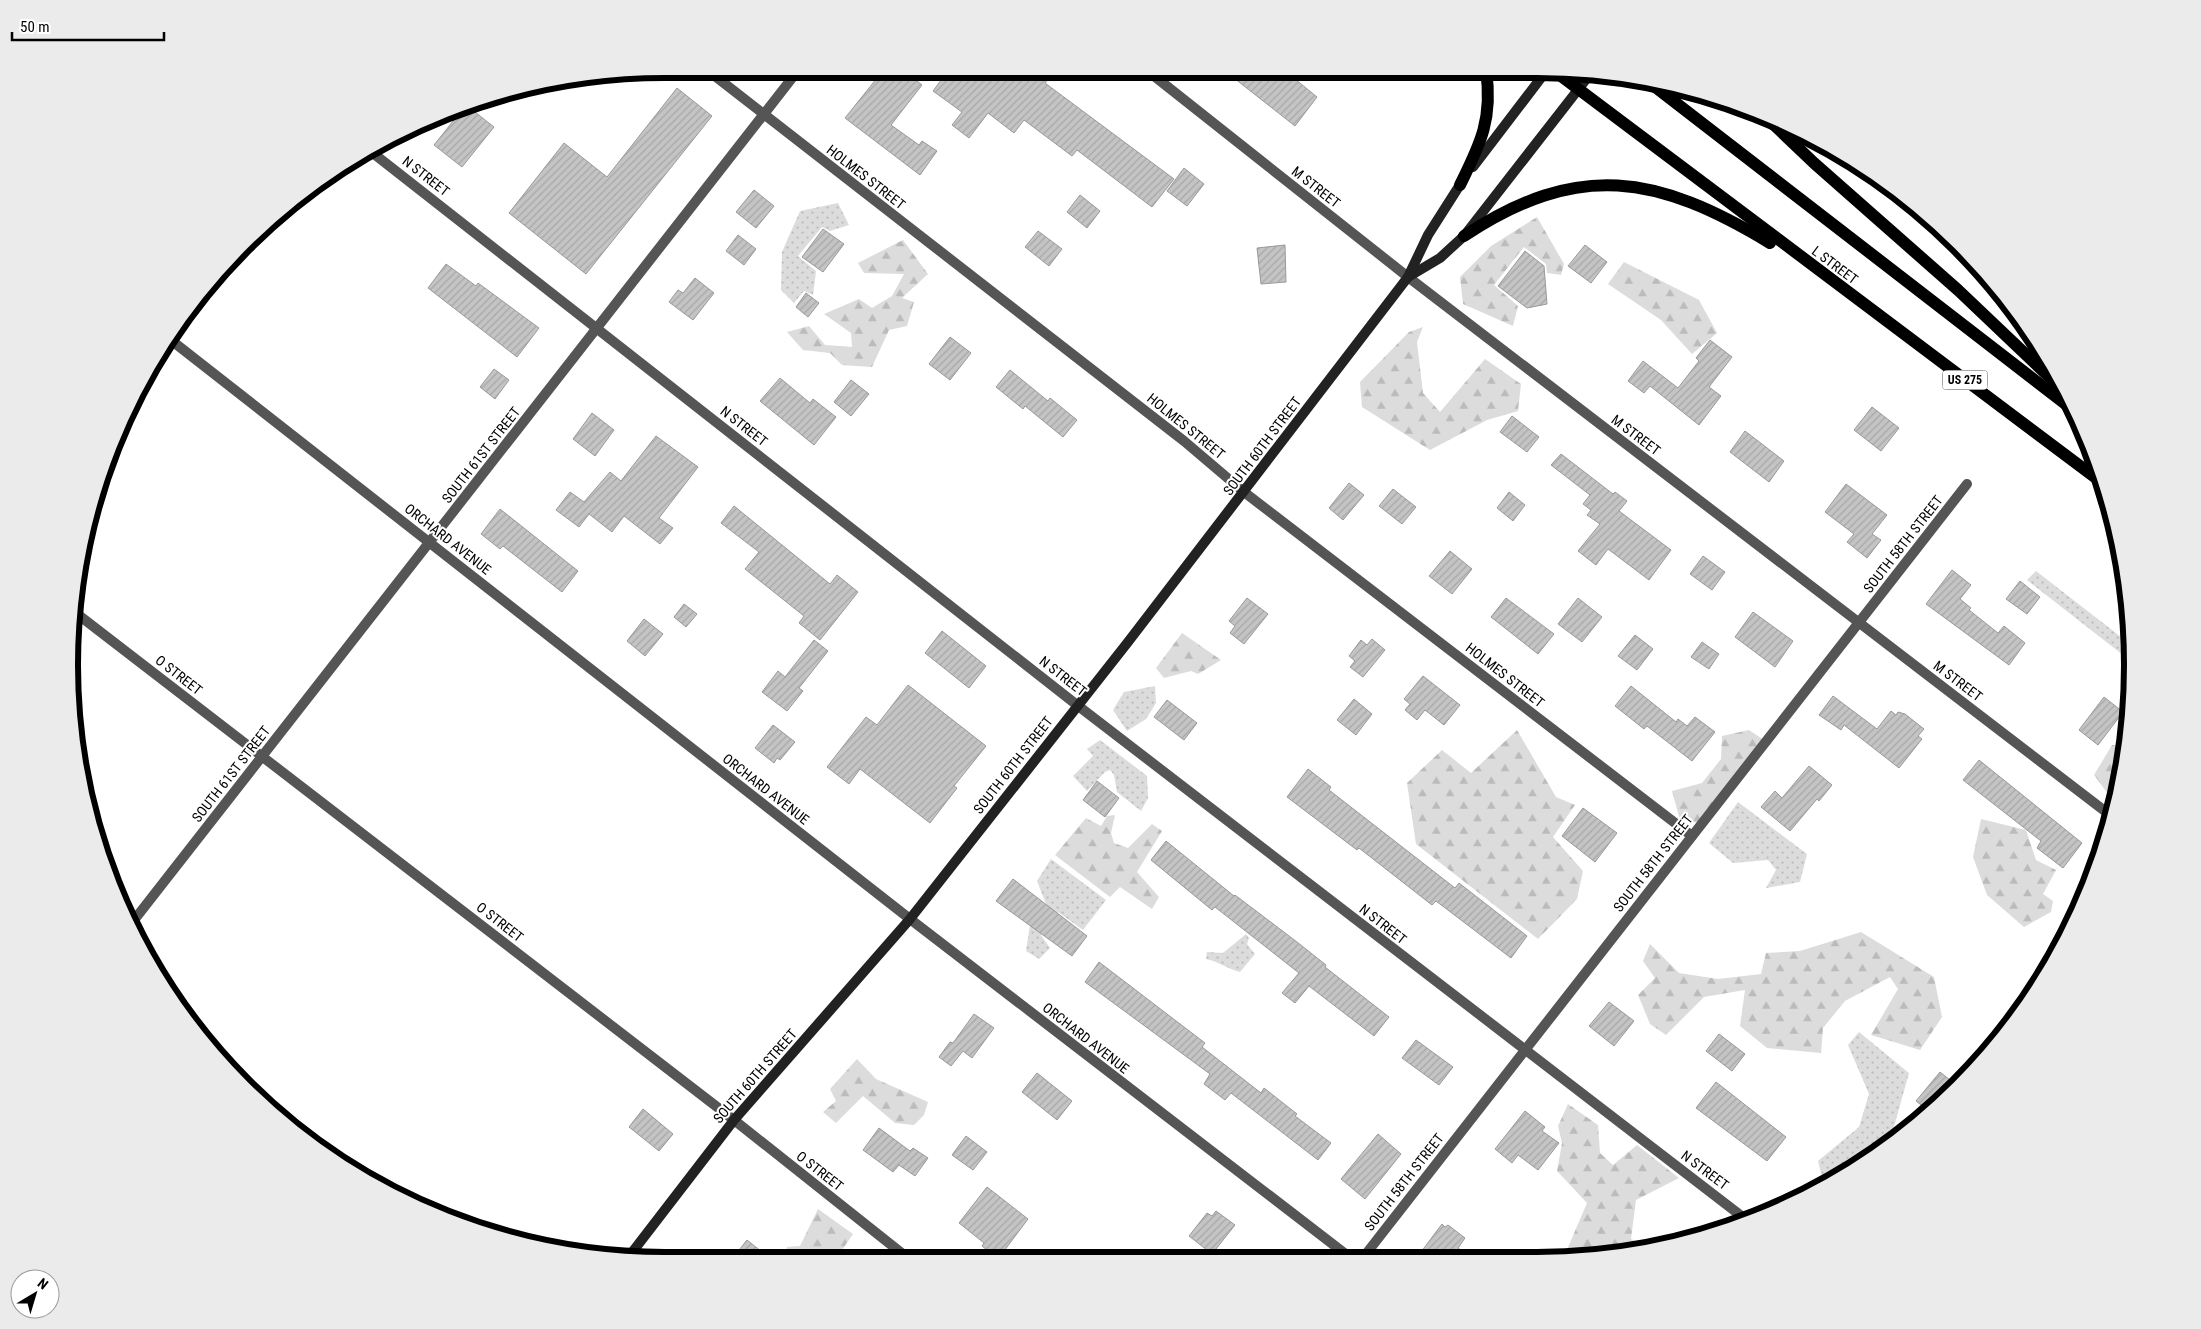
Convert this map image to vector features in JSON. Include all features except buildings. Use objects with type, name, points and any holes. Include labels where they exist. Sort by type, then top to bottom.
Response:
[{"type":"main road","points":[[1460,185],[1477,151],[1487,118],[1490,104],[1487,78]]},
{"type":"main road","name":"SOUTH 60TH STREET","points":[[634,1250],[734,1120],[910,920],[1244,492],[1408,277],[1428,235],[1460,185],[1541,78]]},
{"type":"main road","name":"L STREET","points":[[1564,79],[2092,475]]},
{"type":"main road","name":"SOUTH 60TH STREET","points":[[1408,277],[1440,258],[1464,236],[1586,80]]},
{"type":"main road","points":[[1661,91],[2061,402]]},
{"type":"main road","points":[[1780,131],[1814,164],[1958,290],[2047,375]]},
{"type":"main road","points":[[1464,236],[1508,209],[1552,193],[1594,185],[1635,187],[1673,195],[1714,211],[1830,280]]},
{"type":"street","name":"HOLMES STREET","points":[[717,78],[1184,441],[1244,492],[1692,836]]},
{"type":"street","name":"SOUTH 61ST STREET","points":[[135,918],[792,78]]},
{"type":"street","name":"M STREET","points":[[1157,78],[1408,277],[2104,811]]},
{"type":"street","name":"N STREET","points":[[375,154],[1077,705],[1740,1215]]},
{"type":"street","name":"ORCHARD AVENUE","points":[[174,342],[910,920],[1343,1252]]},
{"type":"street","name":"SOUTH 58TH STREET","points":[[1367,1252],[1967,484]]},
{"type":"street","name":"O STREET","points":[[80,616],[734,1120],[900,1252]]},
{"type":"green space","points":[[838,203],[849,225],[830,231],[822,227],[798,256],[816,271],[813,295],[804,291],[794,303],[781,290],[782,252],[800,211]]},
{"type":"green space","points":[[1537,217],[1564,264],[1561,275],[1547,273],[1546,264],[1524,247],[1494,285],[1518,306],[1513,326],[1463,304],[1460,277],[1491,246]]},
{"type":"green space","points":[[903,240],[928,274],[902,298],[914,302],[907,326],[889,330],[872,367],[842,365],[830,353],[803,350],[787,332],[809,326],[825,345],[852,347],[851,333],[824,314],[859,299],[872,308],[892,296],[904,274],[864,273],[858,263]]},
{"type":"green space","points":[[1624,262],[1699,300],[1717,333],[1692,354],[1661,320],[1608,284]]},
{"type":"green space","points":[[1423,327],[1417,342],[1423,393],[1440,412],[1485,359],[1521,384],[1518,411],[1487,420],[1430,450],[1362,407],[1360,382],[1409,332]]},
{"type":"green space","points":[[2036,571],[2122,638],[2123,655],[2027,580]]},
{"type":"green space","points":[[1182,633],[1221,660],[1198,674],[1191,671],[1164,678],[1156,668]]},
{"type":"green space","points":[[1155,686],[1156,703],[1146,719],[1127,731],[1113,710],[1124,692]]},
{"type":"green space","points":[[1517,730],[1556,797],[1575,805],[1553,837],[1583,871],[1577,899],[1538,939],[1416,844],[1407,783],[1442,750],[1471,773]]},
{"type":"green space","points":[[1749,730],[1764,740],[1700,823],[1680,820],[1672,791],[1702,783],[1721,759],[1722,736]]},
{"type":"green space","points":[[1100,740],[1147,776],[1148,798],[1141,811],[1117,792],[1114,775],[1110,770],[1105,772],[1087,791],[1073,776],[1093,756],[1087,749]]},
{"type":"green space","points":[[2112,745],[2117,745],[2108,794],[2094,775]]},
{"type":"green space","points":[[1738,802],[1807,854],[1800,882],[1766,888],[1776,870],[1768,860],[1733,863],[1709,843]]},
{"type":"green space","points":[[1115,815],[1111,833],[1114,843],[1128,848],[1152,824],[1162,831],[1137,872],[1159,897],[1152,909],[1120,887],[1110,897],[1055,855],[1086,818],[1101,826],[1107,816]]},
{"type":"green space","points":[[1981,819],[2026,830],[2036,860],[2056,870],[2043,894],[2053,901],[2051,912],[2024,927],[1987,895],[1973,857]]},
{"type":"green space","points":[[1051,859],[1106,900],[1083,930],[1058,912],[1041,935],[1050,948],[1039,959],[1026,951],[1030,925],[1046,904],[1037,881]]},
{"type":"green space","points":[[1861,932],[1934,977],[1942,1017],[1920,1050],[1871,1035],[1898,989],[1890,977],[1845,1001],[1823,1028],[1821,1053],[1767,1048],[1740,1026],[1745,990],[1704,997],[1666,1035],[1650,1024],[1638,995],[1655,978],[1643,961],[1650,944],[1679,973],[1718,979],[1761,974],[1766,953],[1800,951]]},
{"type":"green space","points":[[1246,934],[1249,938],[1247,944],[1255,954],[1240,972],[1206,959],[1207,952],[1223,953]]},
{"type":"green space","points":[[1859,1032],[1909,1073],[1893,1131],[1863,1153],[1822,1177],[1818,1161],[1859,1127],[1869,1094],[1848,1045]]},
{"type":"green space","points":[[857,1059],[876,1079],[928,1102],[924,1115],[914,1125],[895,1123],[863,1096],[836,1123],[823,1112],[836,1101],[830,1089]]},
{"type":"green space","points":[[1568,1104],[1598,1125],[1600,1153],[1613,1165],[1637,1145],[1679,1178],[1636,1200],[1631,1239],[1637,1242],[1567,1250],[1587,1203],[1557,1171],[1562,1143],[1558,1126]]},
{"type":"green space","points":[[818,1209],[853,1234],[841,1252],[786,1252],[787,1247],[800,1246]]}]
